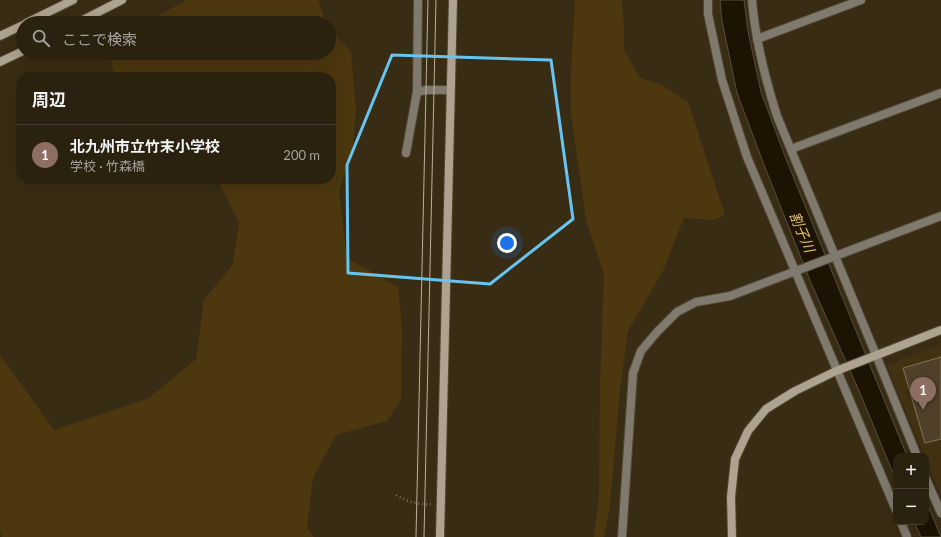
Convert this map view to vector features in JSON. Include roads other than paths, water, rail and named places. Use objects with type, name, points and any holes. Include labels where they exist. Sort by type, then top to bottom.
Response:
[{"type":"street","points":[[40,16],[73,0]]},
{"type":"street","points":[[91,16],[122,0]]},
{"type":"street","points":[[406,152],[417,92],[418,0]]},
{"type":"street","points":[[440,537],[442,504],[453,0]]},
{"type":"street","points":[[708,0],[708,14],[722,80],[744,150],[798,271],[893,503]]},
{"type":"street","points":[[752,0],[757,39],[766,79],[777,116],[833,257],[916,453]]},
{"type":"street","points":[[757,39],[861,0]]},
{"type":"street","points":[[0,36],[16,28]]},
{"type":"street","points":[[0,62],[16,54]]},
{"type":"street","points":[[417,92],[426,90],[450,90]]},
{"type":"street","points":[[791,149],[941,93]]},
{"type":"street","points":[[622,537],[633,373],[641,352],[657,332],[677,312],[696,302],[730,296],[941,216]]},
{"type":"street","points":[[732,537],[731,496],[735,459],[748,431],[766,409],[795,390],[839,370],[941,330]]},
{"type":"street","points":[[929,486],[941,513]]},
{"type":"street","points":[[902,525],[907,537]]},
{"type":"water","name":"割子川","points":[[720,0],[744,0],[748,31],[761,92],[786,159],[906,453],[893,453],[893,473],[857,386],[811,283],[764,165],[737,93],[722,21]]},
{"type":"water","points":[[929,508],[941,537],[921,537],[915,525],[929,525]]},
{"type":"tram line","points":[[416,537],[428,0]]},
{"type":"tram line","points":[[424,537],[436,0]]},
{"type":"place","name":"北九州市立竹末小学校","points":[[923,410]]}]
